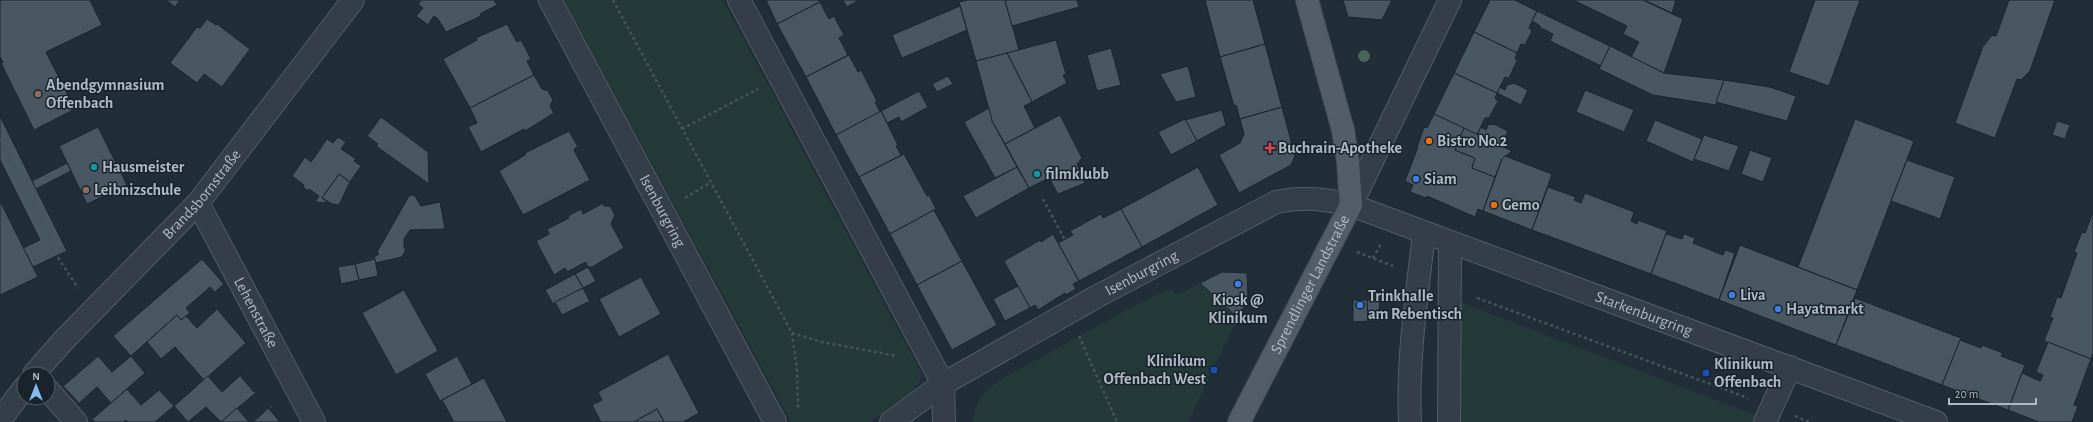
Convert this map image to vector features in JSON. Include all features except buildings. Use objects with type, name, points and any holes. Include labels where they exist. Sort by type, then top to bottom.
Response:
[{"type":"main road","name":"Sprendlinger Landstraße","points":[[1239,422],[1351,205],[1348,162],[1343,130],[1307,0]]},
{"type":"street","name":"Brandsbornstraße","points":[[41,366],[64,340],[198,203],[353,0]]},
{"type":"street","name":"Isenburgring","points":[[550,0],[775,422]]},
{"type":"street","points":[[739,0],[939,377],[944,422]]},
{"type":"street","points":[[1351,205],[1450,0]]},
{"type":"street","name":"Isenburgring","points":[[891,422],[939,377],[1096,298],[1276,202],[1295,198],[1320,198],[1351,205]]},
{"type":"street","name":"Lehenstraße","points":[[198,203],[314,422]]},
{"type":"street","name":"Starkenburgring","points":[[1351,205],[1936,422]]},
{"type":"street","points":[[1410,422],[1409,400],[1414,320],[1424,232]]},
{"type":"street","points":[[1449,422],[1450,242]]},
{"type":"street","points":[[1768,414],[1790,367]]},
{"type":"street","points":[[0,420],[16,399]]},
{"type":"street","points":[[56,399],[76,422]]},
{"type":"path","points":[[613,0],[792,333],[797,370],[798,416]]},
{"type":"path","points":[[682,129],[781,77]]},
{"type":"path","points":[[0,139],[57,256],[93,311]]},
{"type":"path","points":[[1043,199],[1064,240]]},
{"type":"path","points":[[1332,242],[1419,276]]},
{"type":"path","points":[[1449,287],[1768,414],[1809,422]]},
{"type":"path","points":[[792,333],[836,345],[918,360],[939,377]]},
{"type":"path","points":[[1079,336],[1117,422]]},
{"type":"green space","points":[[564,0],[723,0],[922,374],[919,383],[911,392],[870,422],[791,422]]},
{"type":"green space","points":[[1200,283],[1238,318],[1188,422],[973,422],[975,409],[980,398],[998,381],[1132,307],[1166,290],[1172,290],[1177,295]]},
{"type":"green space","points":[[1455,300],[1758,416],[1754,422],[1459,422]]},
{"type":"place","name":"Abendgymnasium Offenbach","points":[[38,94]]},
{"type":"place","name":"Bistro No.2","points":[[1429,141]]},
{"type":"place","name":"Buchrain-Apotheke","points":[[1270,148]]},
{"type":"place","name":"Hausmeister","points":[[94,167]]},
{"type":"place","name":"filmklubb","points":[[1037,174]]},
{"type":"place","name":"Siam","points":[[1416,179]]},
{"type":"place","name":"Leibnizschule","points":[[86,190]]},
{"type":"place","name":"Gemo","points":[[1494,205]]},
{"type":"place","name":"Kiosk @ Klinikum","points":[[1238,284]]},
{"type":"place","name":"Liva","points":[[1732,295]]},
{"type":"place","name":"Trinkhalle am Rebentisch","points":[[1360,305]]},
{"type":"place","name":"Hayatmarkt","points":[[1778,309]]},
{"type":"place","name":"Klinikum Offenbach West","points":[[1214,370]]},
{"type":"place","name":"Klinikum Offenbach","points":[[1706,373]]}]
